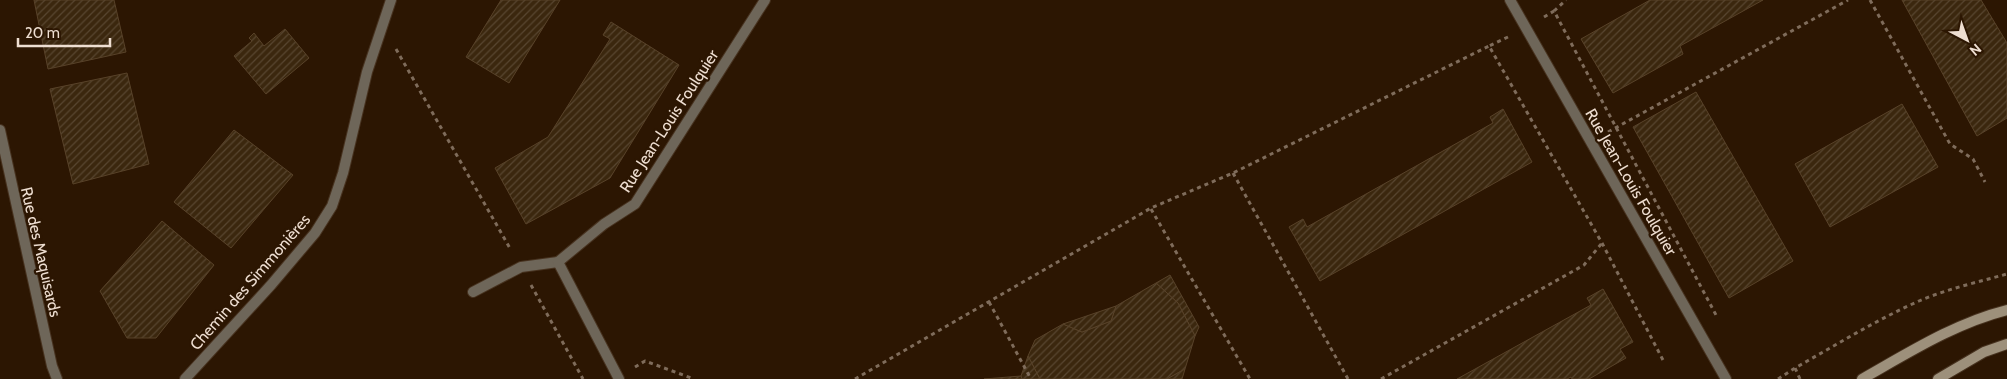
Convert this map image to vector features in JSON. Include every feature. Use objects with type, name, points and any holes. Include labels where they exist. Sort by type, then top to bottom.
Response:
[{"type":"street","name":"Chemin des Simmonières","points":[[186,379],[271,286],[316,232],[332,206],[344,173],[367,72],[391,0]]},
{"type":"street","name":"Rue Jean-Louis Foulquier","points":[[558,262],[604,224],[635,204],[765,0]]},
{"type":"street","name":"Rue Jean-Louis Foulquier","points":[[1510,0],[1726,379]]},
{"type":"street","name":"Rue des Maquisards","points":[[0,130],[33,285],[52,366],[57,379]]},
{"type":"street","points":[[473,292],[520,267],[558,262],[619,378]]},
{"type":"street","points":[[1862,379],[1949,332],[1986,316],[2007,310]]},
{"type":"street","points":[[1938,379],[1984,352],[2007,344]]},
{"type":"path","points":[[1554,11],[1566,0]]},
{"type":"path","points":[[1590,141],[1848,0]]},
{"type":"path","points":[[1870,0],[1950,144],[1973,159],[1985,182]]},
{"type":"path","points":[[378,36],[395,46],[583,379]]},
{"type":"path","points":[[857,378],[1151,208],[1233,173],[1489,46]]},
{"type":"path","points":[[1233,173],[1348,379]]},
{"type":"path","points":[[1151,208],[1250,379]]},
{"type":"path","points":[[1381,379],[1584,265],[1602,243]]},
{"type":"path","points":[[1778,379],[1867,327],[1920,301],[1975,282],[2007,274]]},
{"type":"path","points":[[989,302],[1031,379]]},
{"type":"path","points":[[619,378],[645,361],[694,379]]},
{"type":"path","points":[[1795,368],[1800,379]]},
{"type":"building","points":[[34,0],[114,0],[126,52],[48,69]]},
{"type":"building","points":[[501,0],[560,0],[509,83],[466,57]]},
{"type":"building","points":[[1650,0],[1763,0],[1680,46],[1683,54],[1613,93],[1581,39]]},
{"type":"building","points":[[1902,0],[1981,0],[2007,43],[2007,118],[1977,136]]},
{"type":"building","points":[[611,22],[679,65],[610,178],[526,224],[495,168],[548,137],[610,39],[603,35]]},
{"type":"building","points":[[285,29],[309,58],[266,94],[234,56],[252,41],[249,38],[254,33],[264,46]]},
{"type":"building","points":[[127,73],[149,164],[73,184],[50,89]]},
{"type":"building","points":[[1696,92],[1793,261],[1729,298],[1633,127]]},
{"type":"building","points":[[1902,104],[1938,167],[1830,227],[1795,164]]},
{"type":"building","points":[[1503,109],[1532,162],[1320,281],[1289,227],[1303,219],[1307,227],[1493,123],[1490,117]]},
{"type":"building","points":[[234,130],[293,175],[231,248],[174,202]]},
{"type":"building","points":[[162,221],[214,265],[156,338],[127,338],[100,291]]},
{"type":"building","points":[[1170,275],[1199,327],[1195,336],[1178,303],[1156,283]]},
{"type":"building","points":[[1156,283],[1178,303],[1195,336],[1185,369],[1167,379],[1040,379],[1028,356],[1035,340],[1063,324],[1082,332],[1111,321],[1116,306]]},
{"type":"building","points":[[1603,289],[1633,342],[1620,349],[1626,358],[1589,379],[1572,379],[1571,377],[1567,379],[1457,379],[1591,305],[1587,298]]},
{"type":"building","points":[[1116,306],[1111,321],[1082,332],[1063,324]]},
{"type":"building","points":[[1028,356],[1040,379],[1022,379],[1021,376]]},
{"type":"building","points":[[1185,369],[1182,379],[1167,379]]},
{"type":"building","points":[[1021,376],[1022,379],[984,379]]}]
